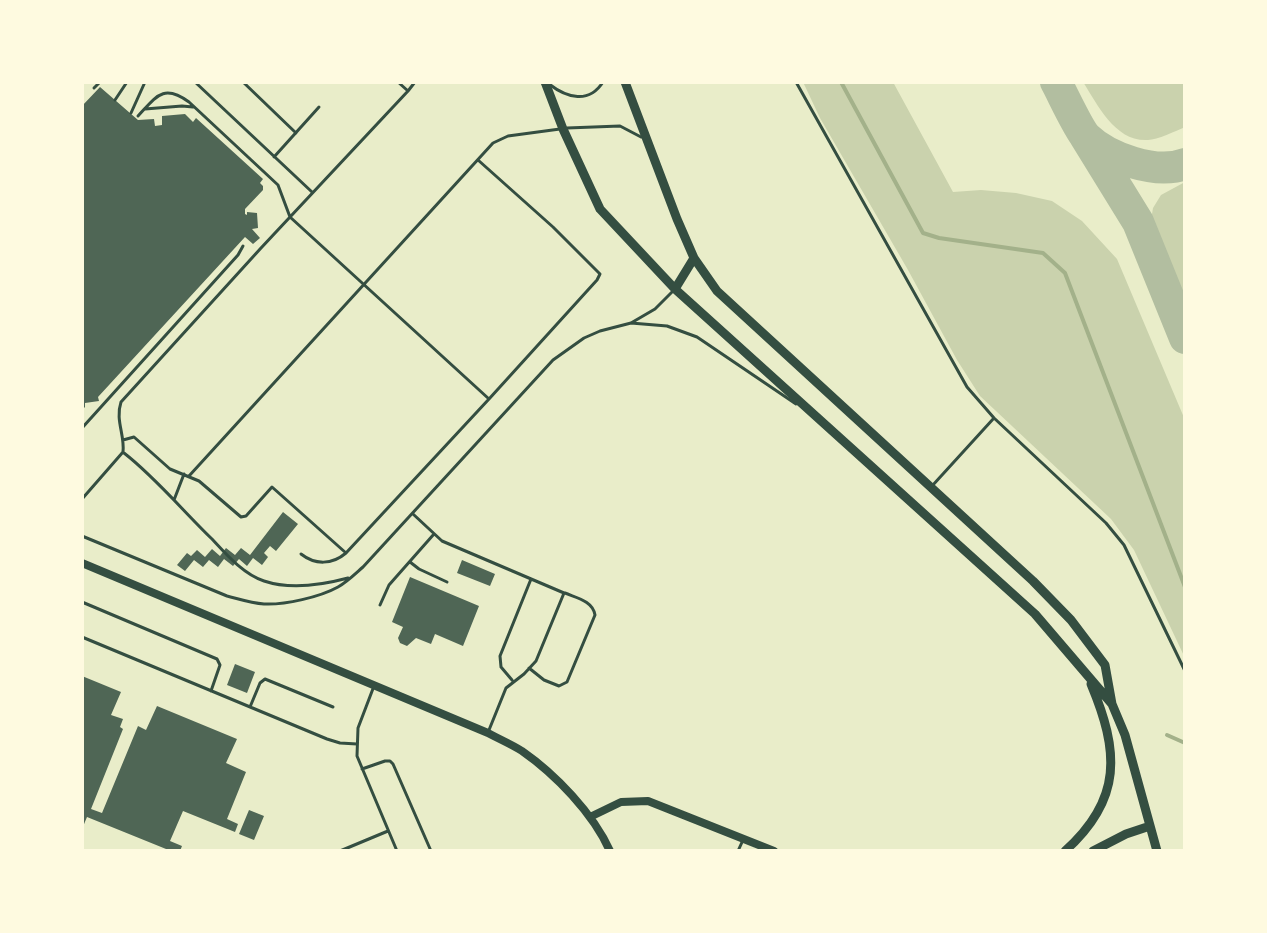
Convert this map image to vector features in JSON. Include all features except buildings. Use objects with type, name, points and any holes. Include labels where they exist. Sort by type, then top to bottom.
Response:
[{"type":"main road","points":[[546,82],[563,129],[600,209],[675,289],[1024,604],[1112,704]]},
{"type":"main road","points":[[625,82],[694,258],[717,291],[1033,581],[1071,620],[1105,665],[1112,704],[1125,735],[1157,851]]},
{"type":"main road","points":[[675,289],[694,258]]},
{"type":"main road","points":[[1065,851],[1093,822],[1104,801],[1110,777],[1111,753],[1107,732],[1086,673]]},
{"type":"main road","points":[[1093,851],[1150,826]]},
{"type":"street","points":[[82,563],[488,733],[519,749],[552,775],[590,817],[610,851]]},
{"type":"street","points":[[590,817],[621,802],[648,801],[774,851]]},
{"type":"lane","points":[[94,88],[100,82]]},
{"type":"lane","points":[[115,100],[127,82]]},
{"type":"lane","points":[[131,113],[145,82]]},
{"type":"lane","points":[[195,82],[313,192]]},
{"type":"lane","points":[[243,82],[296,133]]},
{"type":"lane","points":[[398,82],[408,91]]},
{"type":"lane","points":[[82,499],[123,452],[118,417],[121,402],[415,82]]},
{"type":"lane","points":[[546,82],[570,97],[588,95],[598,90],[603,82]]},
{"type":"lane","points":[[796,82],[967,387],[994,418],[1106,523],[1124,545],[1185,671]]},
{"type":"lane","points":[[138,116],[158,94],[166,92],[175,92],[195,108],[278,185],[290,217],[489,399]]},
{"type":"lane","points":[[274,157],[319,107]]},
{"type":"lane","points":[[145,109],[195,108]]},
{"type":"lane","points":[[189,476],[493,143],[508,136],[620,126],[648,141]]},
{"type":"lane","points":[[301,554],[310,560],[326,563],[341,558],[600,274],[478,160]]},
{"type":"lane","points":[[82,428],[243,246]]},
{"type":"lane","points":[[82,536],[227,596],[247,601],[265,604],[300,599],[337,587],[352,577],[553,360],[584,338],[631,323],[655,309],[675,289]]},
{"type":"lane","points":[[631,323],[667,326],[697,337],[830,428]]},
{"type":"lane","points":[[930,488],[994,418]]},
{"type":"lane","points":[[123,440],[134,437],[170,469],[202,484],[241,517],[246,516],[272,487],[346,553]]},
{"type":"lane","points":[[123,452],[254,577],[295,585],[329,583],[352,577]]},
{"type":"lane","points":[[175,503],[184,474]]},
{"type":"lane","points":[[412,513],[442,541],[589,604],[595,611],[567,682],[559,686],[544,680],[529,668]]},
{"type":"lane","points":[[380,605],[389,585],[434,534]]},
{"type":"lane","points":[[410,562],[447,582]]},
{"type":"lane","points":[[512,681],[501,667],[500,656],[531,579]]},
{"type":"lane","points":[[488,733],[506,688],[529,668],[540,652],[564,593]]},
{"type":"lane","points":[[82,602],[217,659],[220,665],[211,691]]},
{"type":"lane","points":[[82,637],[332,740],[357,744]]},
{"type":"lane","points":[[250,707],[260,683],[265,679],[333,707]]},
{"type":"lane","points":[[375,686],[358,728],[357,756],[397,851]]},
{"type":"lane","points":[[362,769],[385,761],[393,764],[431,851]]},
{"type":"lane","points":[[340,851],[388,831]]},
{"type":"lane","points":[[738,851],[744,839]]},
{"type":"green space","points":[[803,82],[893,82],[953,192],[981,190],[1016,193],[1052,201],[1082,221],[1117,259],[1185,420],[1185,658],[1134,550],[1111,519],[980,396],[820,118]]},
{"type":"green space","points":[[1083,82],[1185,82],[1185,127],[1152,140],[1126,135],[1101,111]]},
{"type":"green space","points":[[1185,182],[1185,314],[1152,235],[1151,220],[1153,208],[1161,195]]},
{"type":"waterway","points":[[841,82],[923,233],[1043,253],[1065,273],[1185,587]]},
{"type":"waterway","points":[[1167,735],[1185,743]]},
{"type":"taxiway","points":[[1056,82],[1083,133],[1095,145],[1119,158],[1147,166],[1185,164]]},
{"type":"taxiway","points":[[1085,136],[1138,222],[1185,338]]}]
